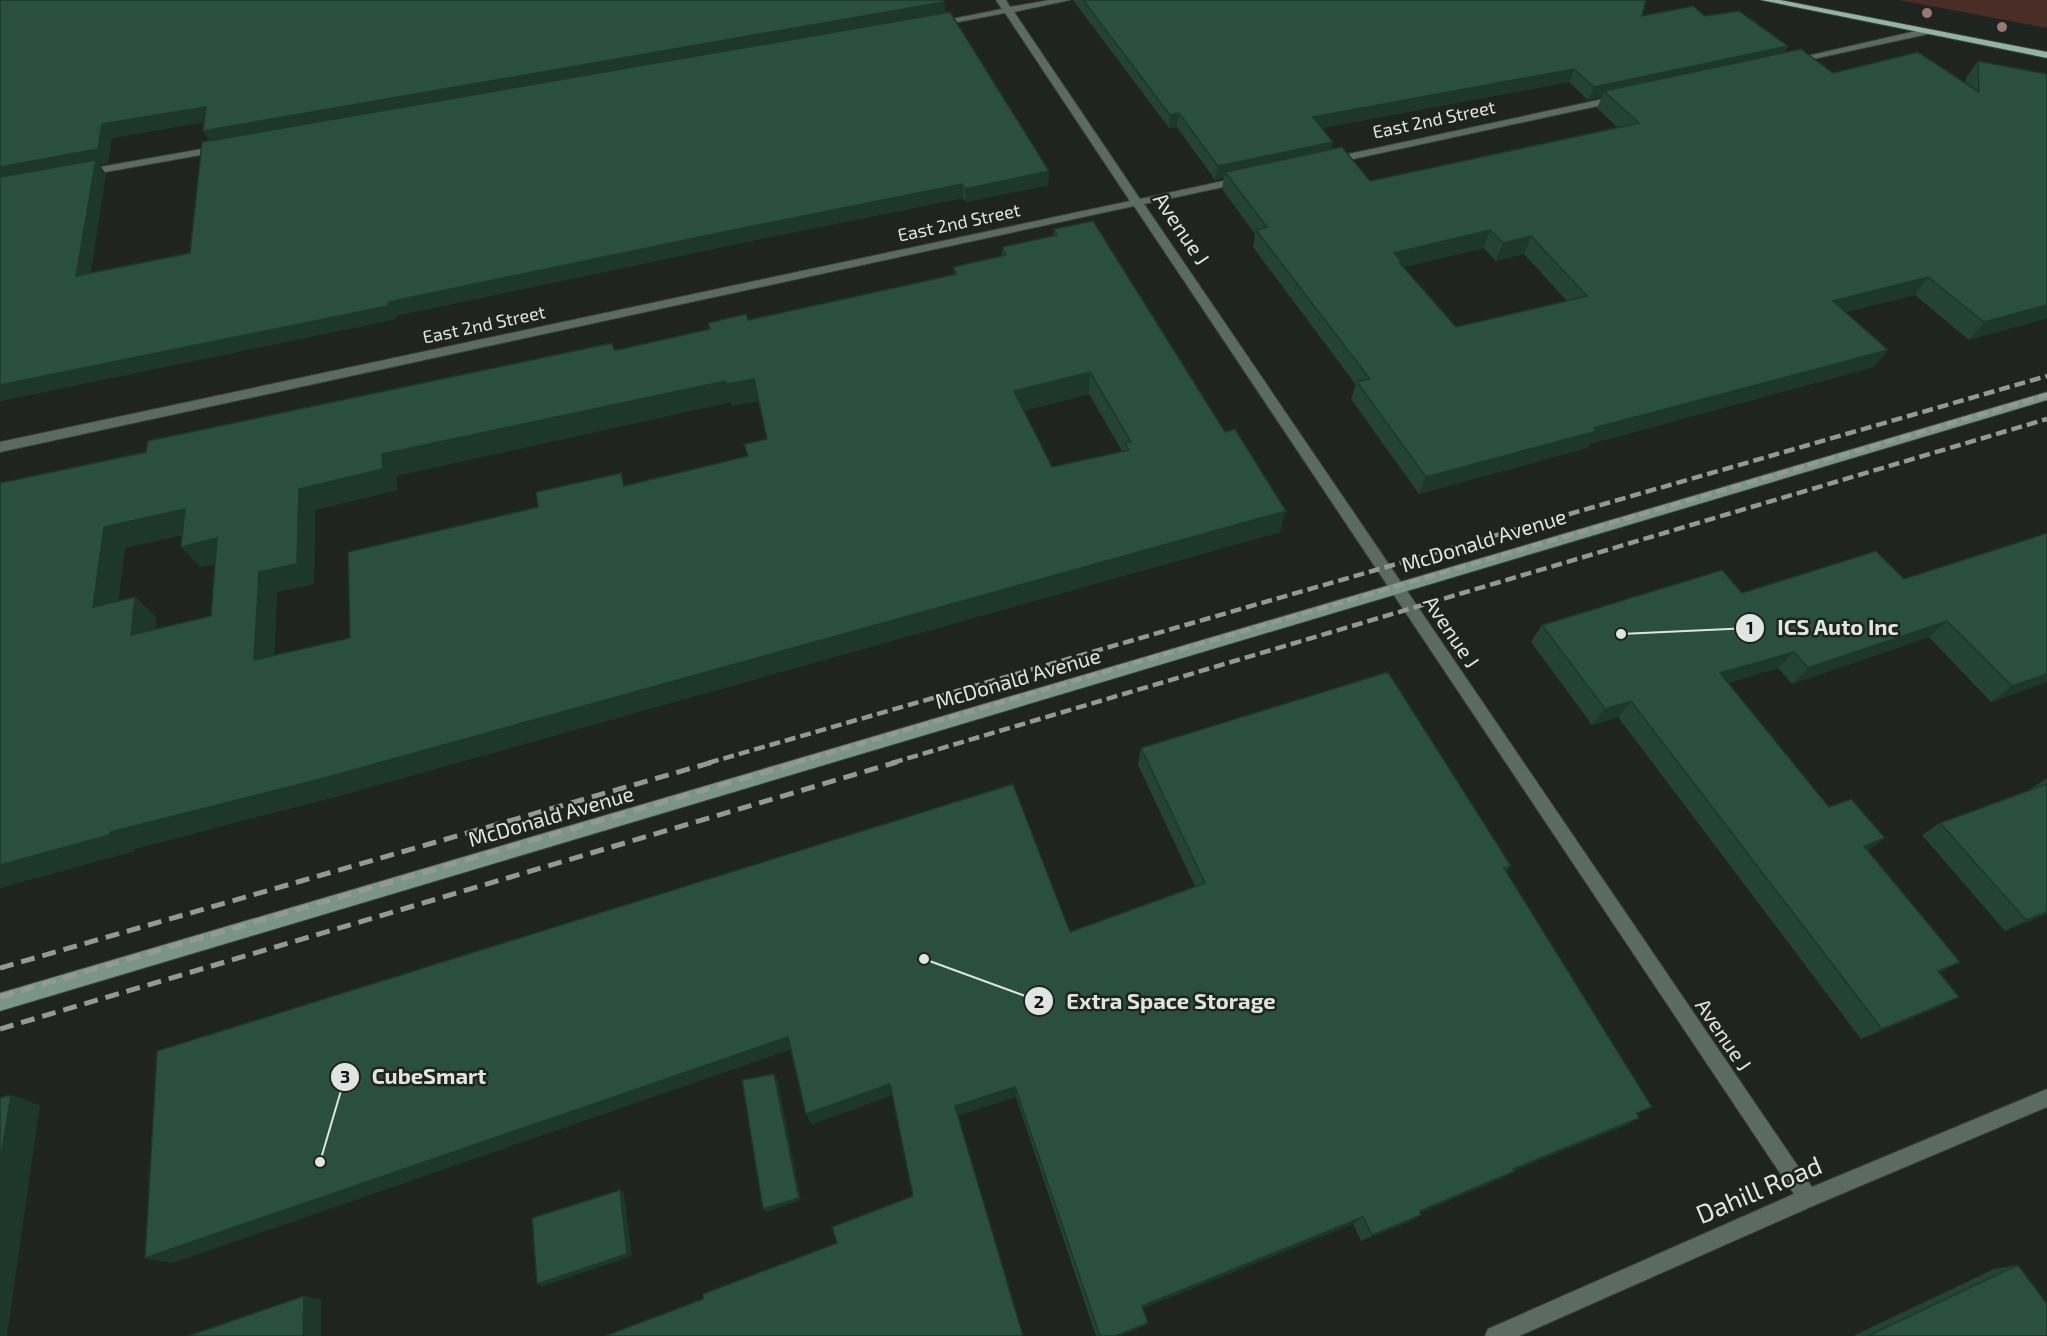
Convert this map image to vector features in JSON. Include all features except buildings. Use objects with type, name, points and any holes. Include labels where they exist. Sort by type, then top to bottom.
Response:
[{"type":"main road","points":[[1766,0],[2047,55]]},
{"type":"main road","name":"McDonald Avenue","points":[[0,1002],[2047,396]]},
{"type":"street","points":[[929,24],[1004,5],[1065,0]]},
{"type":"street","name":"Avenue J","points":[[1004,5],[1808,1198]]},
{"type":"street","points":[[1779,64],[1925,32]]},
{"type":"street","name":"East 2nd Street","points":[[1323,163],[1627,97]]},
{"type":"street","points":[[70,175],[234,146]]},
{"type":"street","name":"East 2nd Street","points":[[0,447],[1252,178]]},
{"type":"street","name":"Dahill Road","points":[[1495,1336],[1808,1198],[2047,1098]]},
{"type":"shaded area","points":[[1899,0],[2047,0],[2047,28]]},
{"type":"railway","points":[[708,763],[2047,376]]},
{"type":"railway","points":[[795,763],[2047,395]]},
{"type":"railway","points":[[892,763],[2047,419]]},
{"type":"railway","points":[[0,968],[713,762]]},
{"type":"railway","points":[[0,997],[800,762]]},
{"type":"railway","points":[[0,1029],[897,762]]},
{"type":"place","name":"ICS Auto Inc","points":[[1621,634]]},
{"type":"place","name":"Extra Space Storage","points":[[924,959]]},
{"type":"place","name":"CubeSmart","points":[[320,1162]]}]
